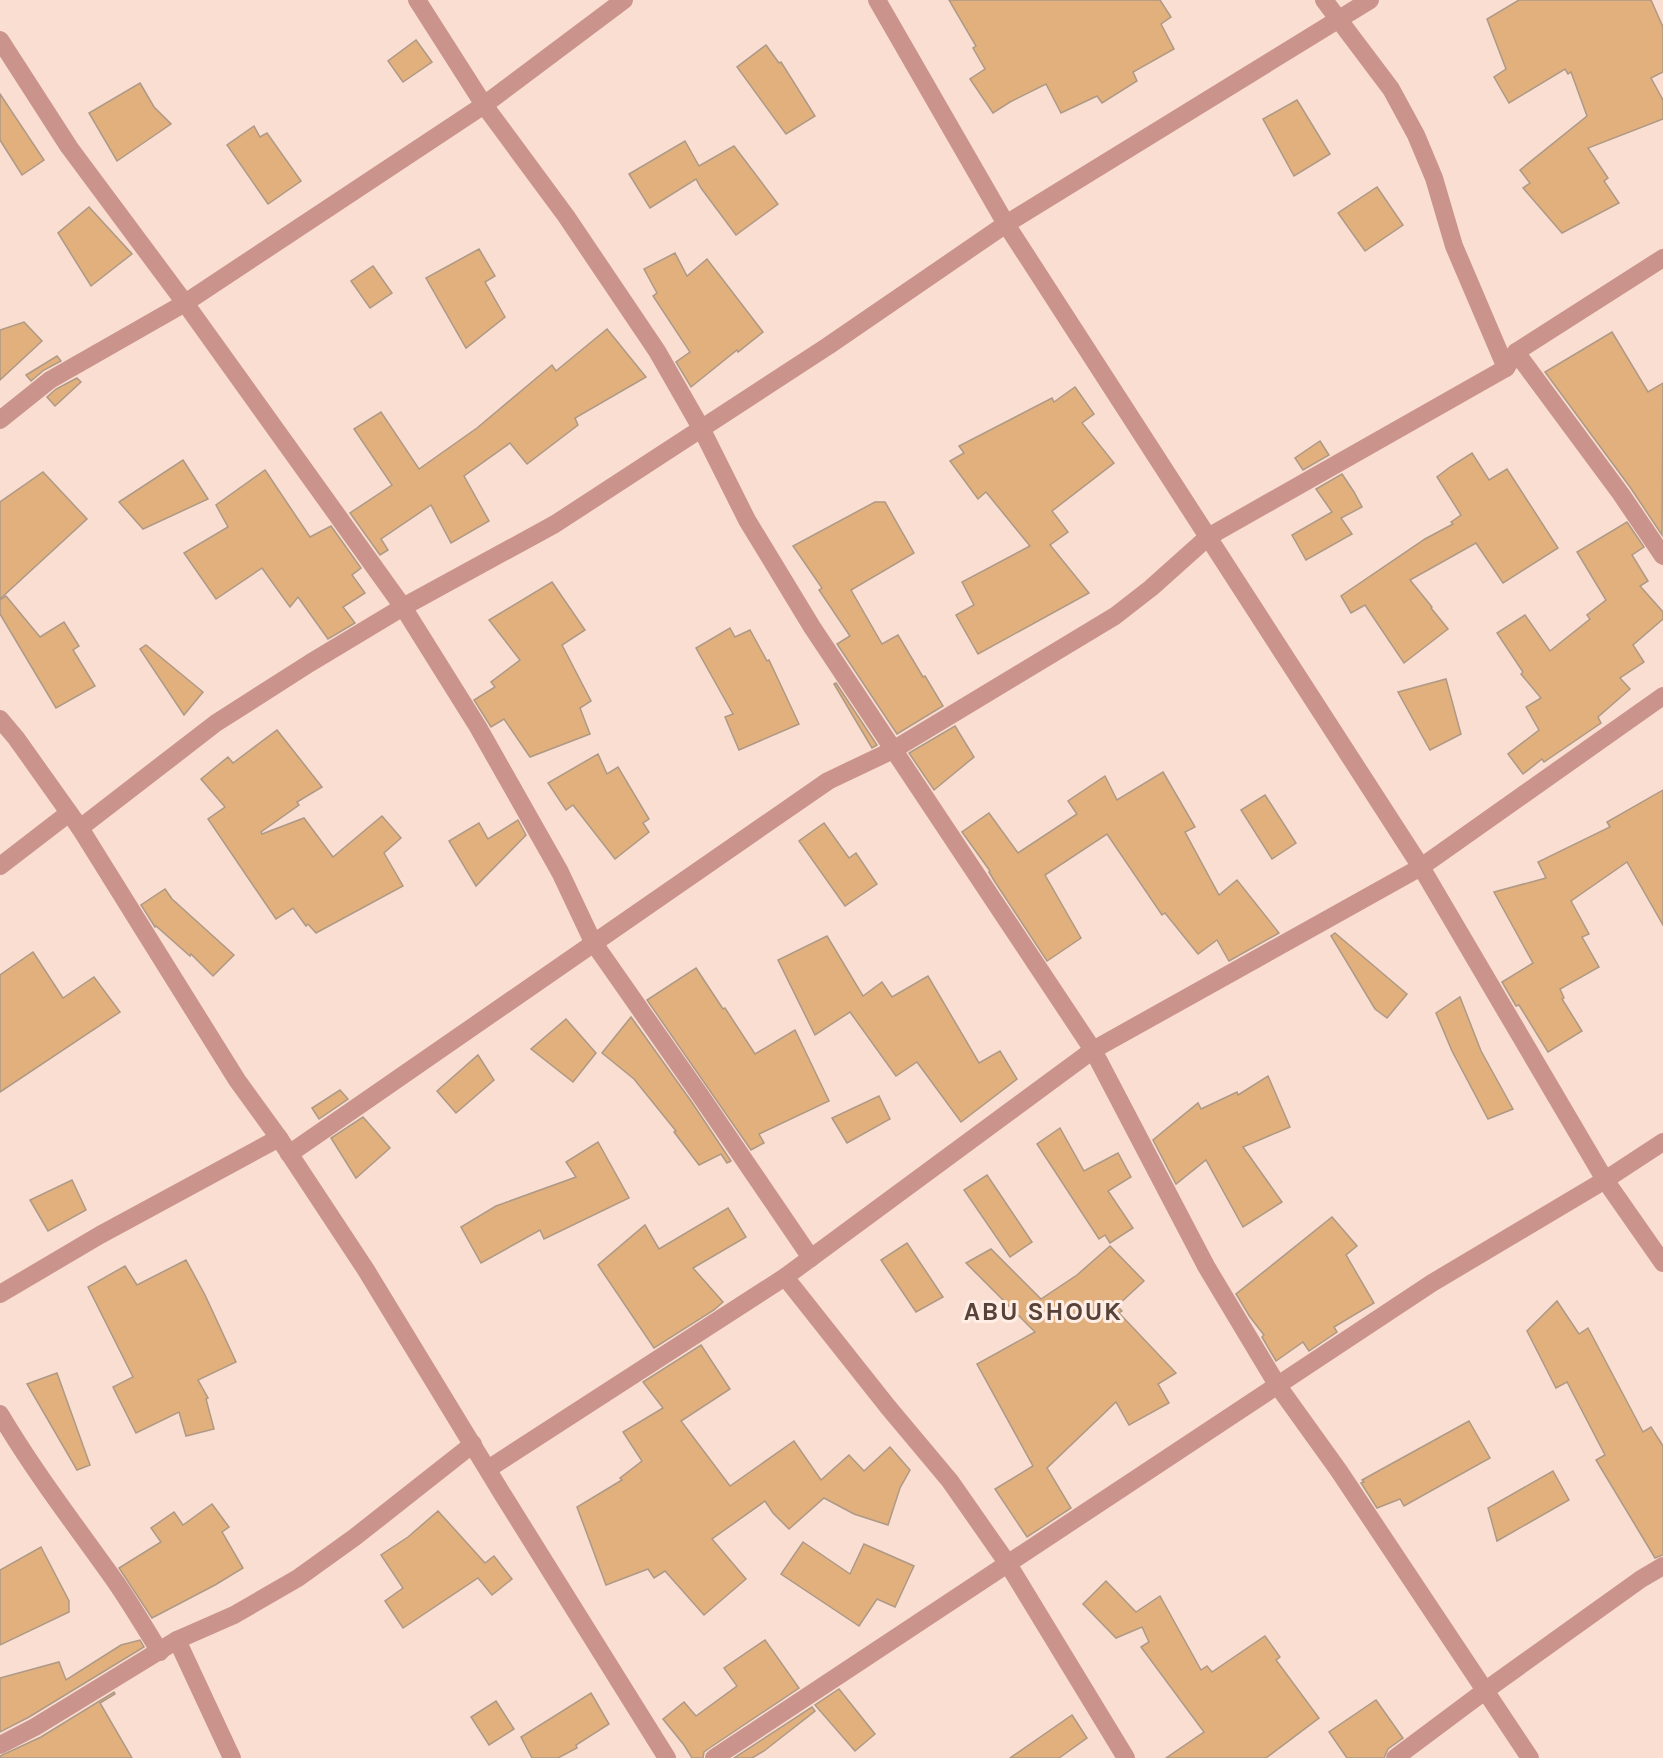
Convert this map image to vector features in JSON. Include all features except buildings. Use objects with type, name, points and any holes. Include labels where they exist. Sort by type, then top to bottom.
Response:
[{"type":"street","points":[[417,0],[484,105],[566,216],[657,351],[701,428],[753,530],[812,627],[1093,1050],[1206,1266],[1278,1386],[1339,1471],[1530,1758]]},
{"type":"street","points":[[0,420],[50,380],[185,303],[484,105],[624,0]]},
{"type":"street","points":[[877,0],[1006,224],[1421,867],[1605,1180],[1663,1263]]},
{"type":"street","points":[[1324,0],[1391,89],[1416,135],[1434,178],[1454,246],[1506,368]]},
{"type":"street","points":[[0,866],[74,821],[216,723],[310,663],[402,607],[555,524],[828,346],[1006,224],[1370,0]]},
{"type":"street","points":[[0,40],[69,147],[185,303],[402,607],[478,727],[560,872],[593,942],[812,1258]]},
{"type":"street","points":[[289,1154],[828,781],[893,750],[1115,616],[1151,588],[1208,537],[1506,368],[1516,352],[1663,258]]},
{"type":"street","points":[[1516,352],[1621,494],[1663,556]]},
{"type":"street","points":[[488,1469],[785,1278],[1093,1050],[1421,867],[1663,696]]},
{"type":"street","points":[[0,719],[74,821],[237,1080],[279,1138],[366,1270],[668,1758]]},
{"type":"street","points":[[0,1294],[100,1235],[279,1138]]},
{"type":"street","points":[[714,1758],[1432,1282],[1605,1180],[1663,1142]]},
{"type":"street","points":[[785,1278],[950,1481],[1008,1564],[1126,1758]]},
{"type":"street","points":[[0,1414],[56,1500],[117,1583],[160,1652]]},
{"type":"street","points":[[0,1746],[177,1640],[234,1615],[298,1578],[355,1537],[473,1444]]},
{"type":"street","points":[[1395,1758],[1486,1690],[1641,1579],[1663,1566]]},
{"type":"street","points":[[177,1640],[232,1758]]},
{"type":"district","name":"ABU SHOUK","points":[[1043,1311]]}]
